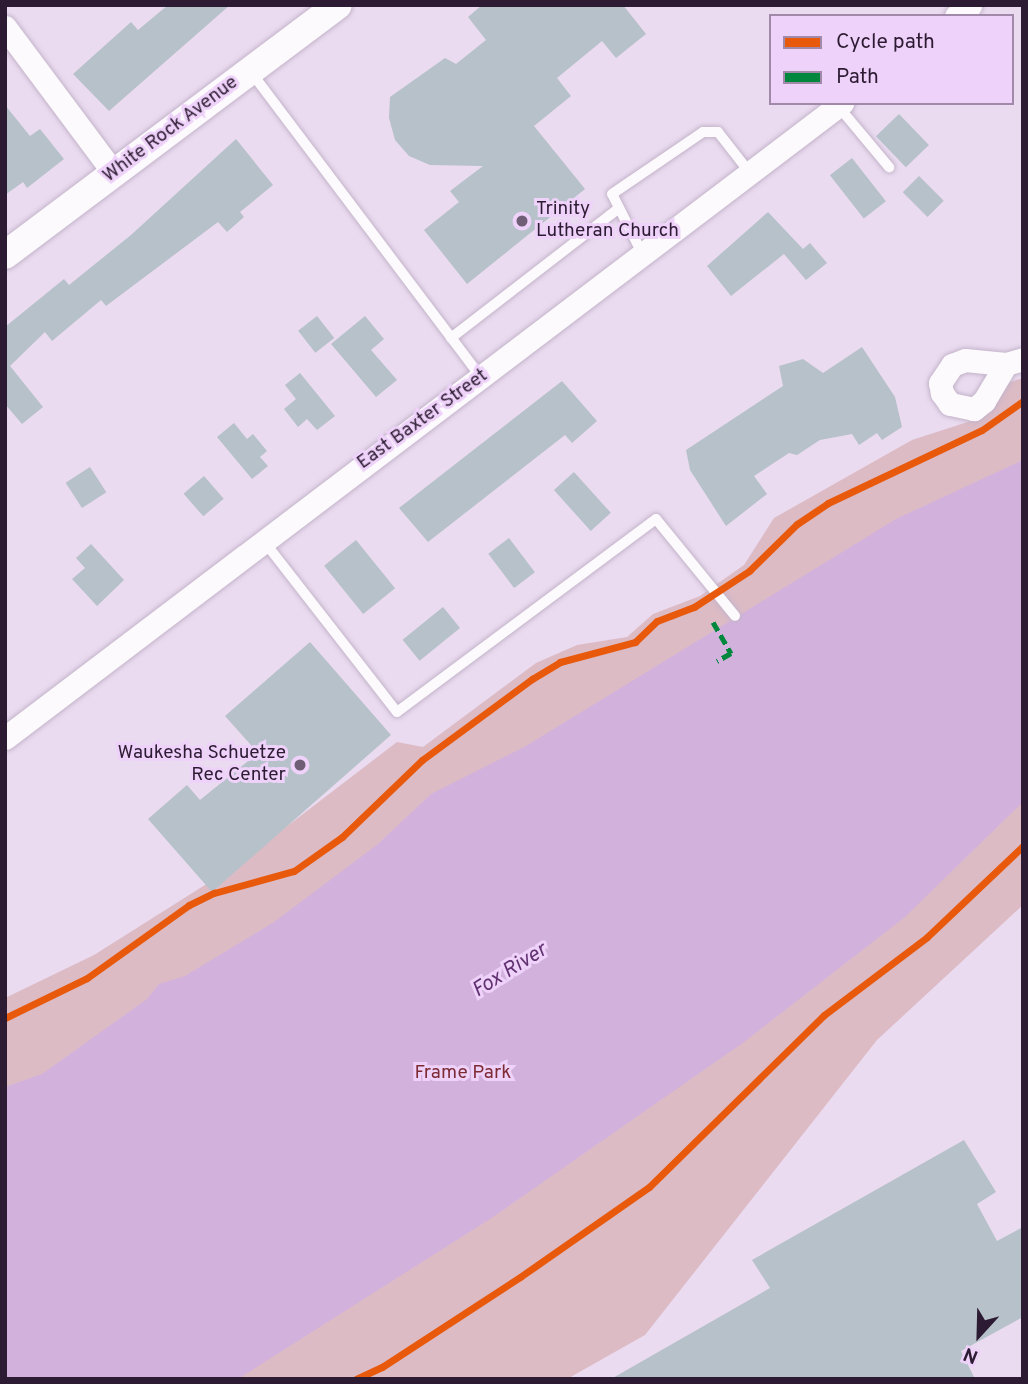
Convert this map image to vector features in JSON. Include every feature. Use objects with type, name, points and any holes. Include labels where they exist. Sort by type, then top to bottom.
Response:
[{"type":"street","name":"White Rock Avenue","points":[[5,255],[338,5]]},
{"type":"street","points":[[5,27],[114,173]]},
{"type":"street","name":"East Baxter Street","points":[[5,738],[839,105]]},
{"type":"lane","points":[[250,71],[481,377]]},
{"type":"lane","points":[[841,105],[889,167]]},
{"type":"lane","points":[[642,255],[612,194],[703,132],[718,132],[750,173]]},
{"type":"lane","points":[[451,338],[619,208]]},
{"type":"lane","points":[[263,540],[397,712],[656,519],[735,616]]},
{"type":"green space","name":"Frame Park","points":[[1023,378],[1023,905],[877,1040],[645,1335],[567,1379],[5,1379],[5,998],[94,955],[235,866],[397,742],[423,747],[536,663],[577,645],[627,637],[653,614],[700,596],[744,565],[774,518],[912,440],[983,417],[1007,383]]},
{"type":"water","name":"Frame Park","points":[[1023,460],[1023,802],[905,917],[744,1042],[493,1217],[238,1379],[5,1379],[5,1087],[42,1074],[147,999],[159,984],[185,976],[274,922],[378,844],[431,794],[526,746],[896,519]]},
{"type":"building","points":[[168,5],[230,5],[109,111],[73,74],[131,22],[138,30]]},
{"type":"building","points":[[482,5],[623,5],[646,34],[616,58],[602,41],[557,78],[571,96],[534,126],[585,189],[467,284],[424,230],[459,202],[450,191],[483,166],[430,165],[409,156],[395,140],[389,118],[390,97],[445,58],[456,64],[486,40],[468,17]]},
{"type":"building","points":[[5,105],[30,136],[40,129],[64,159],[27,188],[23,182],[5,195]]},
{"type":"building","points":[[899,114],[929,145],[906,167],[876,136]]},
{"type":"building","points":[[236,139],[273,185],[240,212],[244,217],[227,232],[218,222],[106,306],[101,300],[52,341],[45,332],[10,366],[43,407],[22,424],[5,404],[5,327],[64,279],[69,285],[131,235]]},
{"type":"building","points":[[852,158],[886,201],[864,219],[830,175]]},
{"type":"building","points":[[919,176],[944,201],[927,217],[903,192]]},
{"type":"building","points":[[768,212],[803,249],[810,243],[827,263],[806,280],[784,254],[731,296],[707,266]]},
{"type":"building","points":[[317,316],[334,338],[315,353],[298,331]]},
{"type":"building","points":[[365,316],[384,339],[371,350],[397,380],[376,397],[331,344]]},
{"type":"building","points":[[862,347],[895,397],[902,427],[882,440],[877,433],[859,445],[852,434],[820,440],[797,455],[789,453],[754,476],[767,494],[726,526],[690,470],[686,450],[783,386],[779,366],[803,359],[823,373]]},
{"type":"building","points":[[300,373],[335,416],[317,430],[307,419],[298,427],[284,409],[296,399],[285,385]]},
{"type":"building","points":[[562,381],[597,421],[572,443],[565,435],[428,542],[399,508]]},
{"type":"building","points":[[234,423],[247,439],[253,434],[267,451],[260,457],[268,466],[252,479],[217,437]]},
{"type":"building","points":[[90,467],[106,492],[82,508],[66,483]]},
{"type":"building","points":[[574,472],[611,513],[591,531],[554,490]]},
{"type":"building","points":[[204,476],[224,499],[203,516],[184,494]]},
{"type":"building","points":[[509,538],[535,572],[514,588],[488,554]]},
{"type":"building","points":[[356,540],[395,588],[363,614],[324,566]]},
{"type":"building","points":[[91,544],[124,580],[97,606],[72,579],[85,568],[76,558]]},
{"type":"building","points":[[443,607],[460,628],[420,661],[403,640]]},
{"type":"building","name":"Waukesha Schuetze Rec Center","points":[[310,642],[391,735],[212,892],[148,819],[187,785],[200,800],[258,753],[225,716]]},
{"type":"building","points":[[964,1140],[996,1192],[977,1204],[997,1241],[1023,1227],[1023,1317],[961,1351],[975,1379],[611,1379],[770,1288],[752,1260]]},
{"type":"marked path","points":[[713,622],[731,653],[717,661]]},
{"type":"cycle path","points":[[5,1018],[87,978],[189,905],[214,893],[294,871],[342,837],[422,760],[532,679],[560,662],[635,642],[657,621],[694,607],[749,571],[797,524],[828,503],[982,430],[1023,401]]},
{"type":"cycle path","points":[[356,1379],[382,1367],[520,1277],[649,1187],[824,1015],[927,937],[1023,846]]},
{"type":"place","name":"Trinity Lutheran Church","points":[[522,221]]},
{"type":"place","name":"Waukesha Schuetze Rec Center","points":[[300,765]]},
{"type":"water label","name":"Fox River","points":[[510,971]]}]
